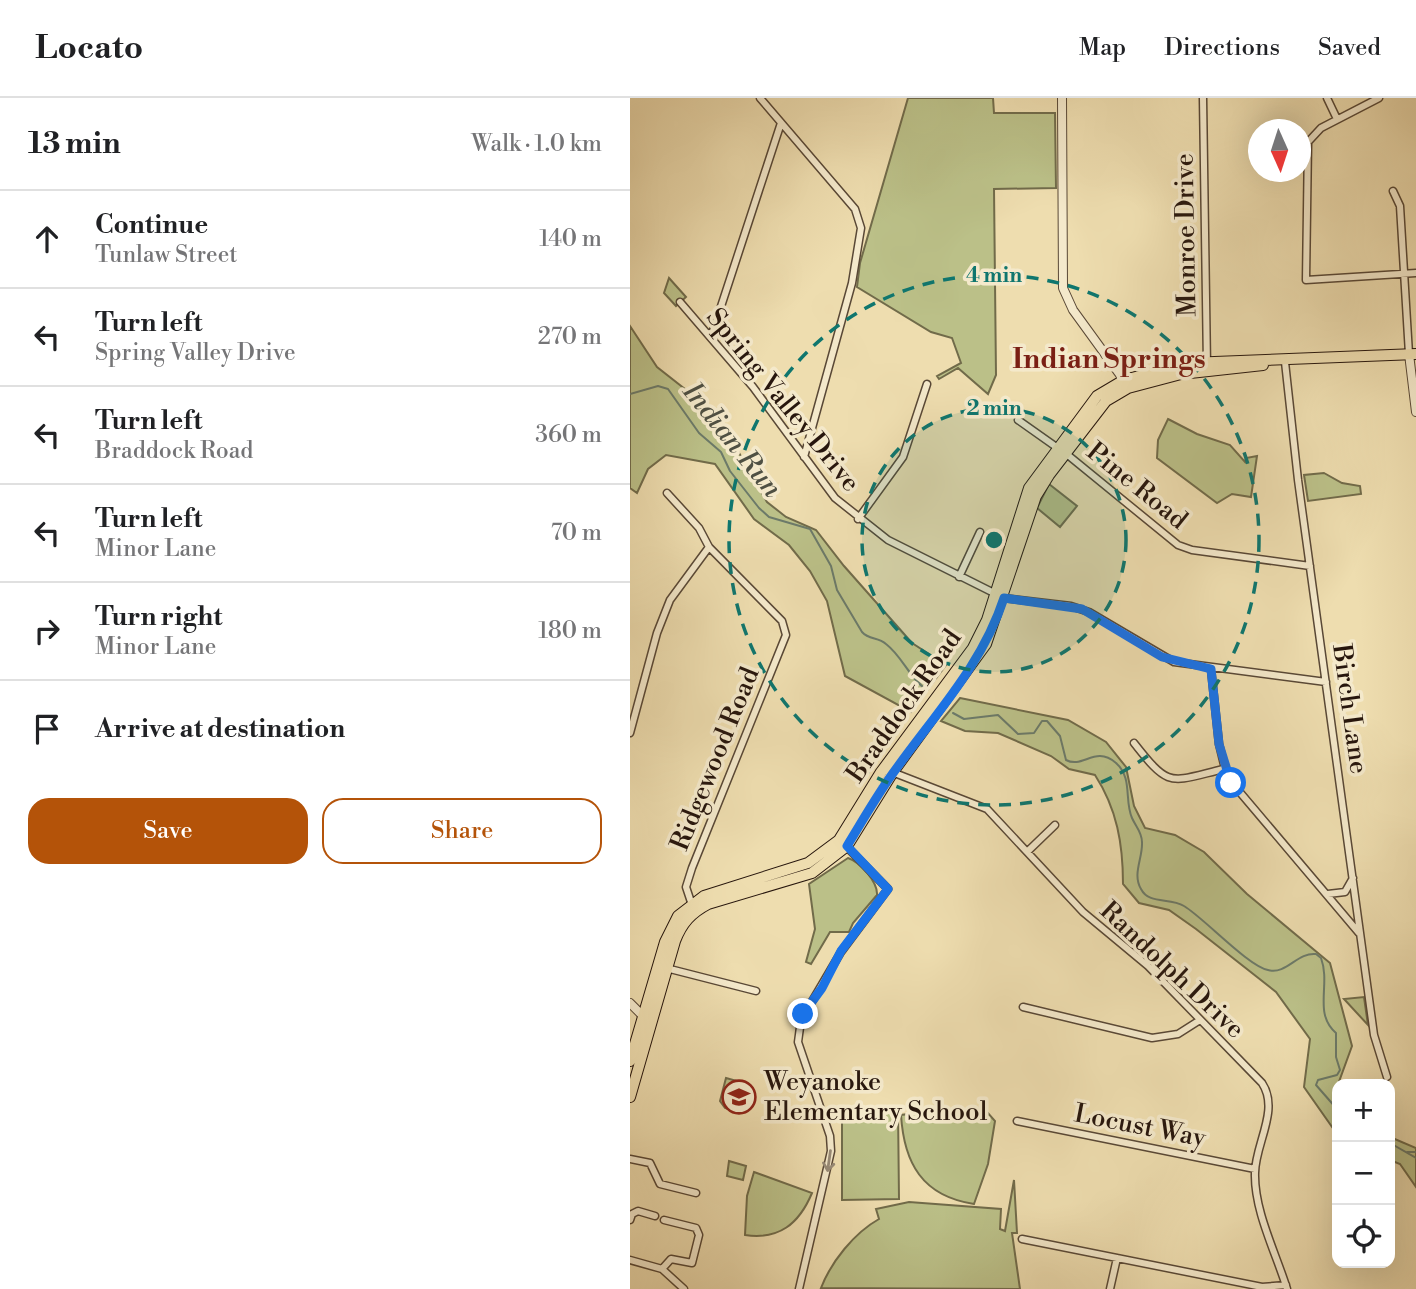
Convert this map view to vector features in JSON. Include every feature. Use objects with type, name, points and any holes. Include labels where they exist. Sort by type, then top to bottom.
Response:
[{"type":"main road","name":"Braddock Road","points":[[693,907],[714,892],[807,863],[843,843],[889,770],[973,648],[999,596],[1024,500],[1061,450],[1106,401],[1126,384],[1208,366],[1413,354]]},
{"type":"main road","points":[[630,1097],[647,1020],[663,967],[693,907]]},
{"type":"main road","points":[[630,1061],[647,1020]]},
{"type":"street","points":[[760,98],[855,209],[861,222],[852,283],[804,457]]},
{"type":"street","points":[[1062,98],[1063,288],[1073,310],[1126,384]]},
{"type":"street","name":"Monroe Drive","points":[[1203,98],[1208,366]]},
{"type":"street","points":[[1327,98],[1337,119]]},
{"type":"street","points":[[1379,98],[1315,132],[1306,148],[1306,280],[1416,273]]},
{"type":"street","points":[[710,337],[781,123]]},
{"type":"street","points":[[1393,191],[1400,206],[1416,412]]},
{"type":"street","name":"Spring Valley Drive","points":[[680,302],[762,397],[835,498],[858,519],[888,540],[999,596],[1082,609],[1162,657],[1211,669],[1326,682]]},
{"type":"street","name":"Birch Lane","points":[[1286,362],[1310,566],[1374,1035],[1387,1077]]},
{"type":"street","points":[[858,519],[903,457],[927,384]]},
{"type":"street","name":"Pine Road","points":[[1018,420],[1061,450],[1178,545],[1192,550],[1310,566]]},
{"type":"street","points":[[630,733],[657,633],[670,600],[709,547],[699,528],[667,493]]},
{"type":"street","points":[[959,577],[980,532]]},
{"type":"street","name":"Ridgewood Road","points":[[693,907],[686,887],[692,868],[785,641],[782,621],[709,547]]},
{"type":"street","points":[[1211,669],[1224,769],[1236,790],[1328,894],[1361,938]]},
{"type":"street","points":[[1134,743],[1151,767],[1167,777],[1184,778],[1224,769]]},
{"type":"street","name":"Randolph Drive","points":[[889,770],[914,783],[983,806],[1083,912],[1124,943],[1257,1078],[1268,1094],[1268,1112],[1255,1169],[1262,1211],[1286,1287]]},
{"type":"street","points":[[1027,852],[1055,825]]},
{"type":"street","points":[[799,1289],[831,1151],[830,1136],[798,1042],[803,1014],[822,988],[841,951],[888,889],[843,843]]},
{"type":"street","points":[[1328,894],[1345,892],[1353,877]]},
{"type":"street","points":[[663,967],[756,991]]},
{"type":"street","points":[[630,1003],[647,1020]]},
{"type":"street","points":[[1023,1007],[1152,1038],[1178,1034],[1200,1020]]},
{"type":"street","name":"Locust Way","points":[[1017,1121],[1255,1169]]},
{"type":"street","points":[[630,1159],[650,1163],[660,1184],[696,1193]]},
{"type":"street","points":[[630,1220],[632,1214],[638,1211],[656,1216]]},
{"type":"street","points":[[662,1269],[671,1259],[692,1263],[699,1234],[696,1228],[664,1220]]},
{"type":"street","points":[[1022,1239],[1262,1286],[1286,1287]]},
{"type":"street","points":[[1110,1289],[1117,1258]]},
{"type":"street","points":[[630,1261],[662,1269],[684,1289]]},
{"type":"green space","points":[[908,98],[993,98],[994,113],[1055,113],[1056,188],[994,189],[996,375],[988,394],[958,368],[939,379],[937,376],[961,363],[952,338],[931,332],[857,287],[860,263]]},
{"type":"green space","points":[[669,278],[686,297],[676,306],[664,293]]},
{"type":"green space","points":[[630,326],[657,367],[690,393],[738,451],[767,502],[786,517],[816,530],[912,643],[946,665],[911,712],[845,676],[827,601],[810,571],[789,545],[754,519],[715,464],[666,455],[648,469],[637,493],[630,488]]},
{"type":"green space","points":[[1168,419],[1197,434],[1230,445],[1245,462],[1246,458],[1257,456],[1251,497],[1232,494],[1217,503],[1157,458],[1158,440]]},
{"type":"green space","points":[[1324,473],[1342,483],[1360,486],[1361,494],[1308,501],[1304,475]]},
{"type":"green space","points":[[1049,484],[1077,506],[1060,527],[1037,508]]},
{"type":"green space","points":[[960,698],[1068,720],[1106,742],[1126,767],[1134,806],[1145,828],[1175,835],[1204,852],[1247,894],[1330,963],[1352,1046],[1340,1079],[1332,1079],[1332,1127],[1304,1087],[1310,1039],[1276,992],[1169,910],[1139,903],[1123,884],[1122,855],[1114,814],[1095,775],[1069,769],[1051,756],[998,733],[965,731],[941,721]]},
{"type":"green space","points":[[848,858],[867,873],[875,884],[877,895],[853,923],[849,932],[830,932],[811,964],[806,962],[815,929],[809,884]]},
{"type":"green space","points":[[1364,997],[1368,1025],[1344,999]]},
{"type":"green space","points":[[726,1078],[737,1081],[738,1085],[731,1110],[725,1108],[720,1101]]},
{"type":"green space","points":[[842,1108],[898,1108],[899,1199],[842,1200]]},
{"type":"green space","points":[[949,1109],[987,1112],[995,1121],[988,1164],[974,1204],[956,1200],[929,1185],[919,1174],[906,1148],[901,1115]]},
{"type":"green space","points":[[1395,1139],[1416,1148],[1416,1187],[1400,1164],[1395,1162]]},
{"type":"green space","points":[[729,1161],[746,1166],[743,1180],[727,1176]]},
{"type":"green space","points":[[754,1172],[812,1193],[801,1213],[778,1232],[745,1235],[747,1196]]},
{"type":"green space","points":[[1014,1180],[1017,1233],[1012,1233],[1020,1289],[821,1288],[844,1249],[879,1219],[876,1209],[909,1202],[1001,1209],[1000,1229],[1005,1231]]},
{"type":"waterway","name":"Indian Run","points":[[630,394],[658,386],[668,389],[699,433],[721,452],[730,471],[759,508],[769,517],[810,529],[831,566],[837,590],[862,632],[892,649],[915,680],[927,690]]},
{"type":"waterway","name":"Indian Run","points":[[953,713],[964,719],[998,715],[1018,734],[1034,733],[1042,721],[1047,721],[1060,736],[1066,760],[1078,762],[1102,756],[1109,758],[1125,775],[1130,811],[1142,838],[1138,883],[1145,894],[1154,899],[1184,906],[1259,967],[1275,971],[1309,954],[1316,954],[1321,958],[1324,968],[1325,1017],[1336,1033],[1336,1057],[1340,1070],[1337,1075],[1318,1080],[1316,1085],[1332,1103]]},
{"type":"waterway","name":"Indian Run","points":[[1395,1146],[1416,1158]]},
{"type":"waterway","name":"Indian Run","points":[[1407,1152],[1416,1152]]},
{"type":"place","name":"Weyanoke Elementary School","points":[[739,1097]]},
{"type":"district","name":"Indian Springs","points":[[1109,359]]},
{"type":"route","points":[[803,1014],[818,995],[841,951],[888,889],[857,853],[847,846],[893,772],[980,654],[992,633],[1004,598],[1082,609],[1162,657],[1211,669],[1219,744],[1224,769],[1231,783]]}]
